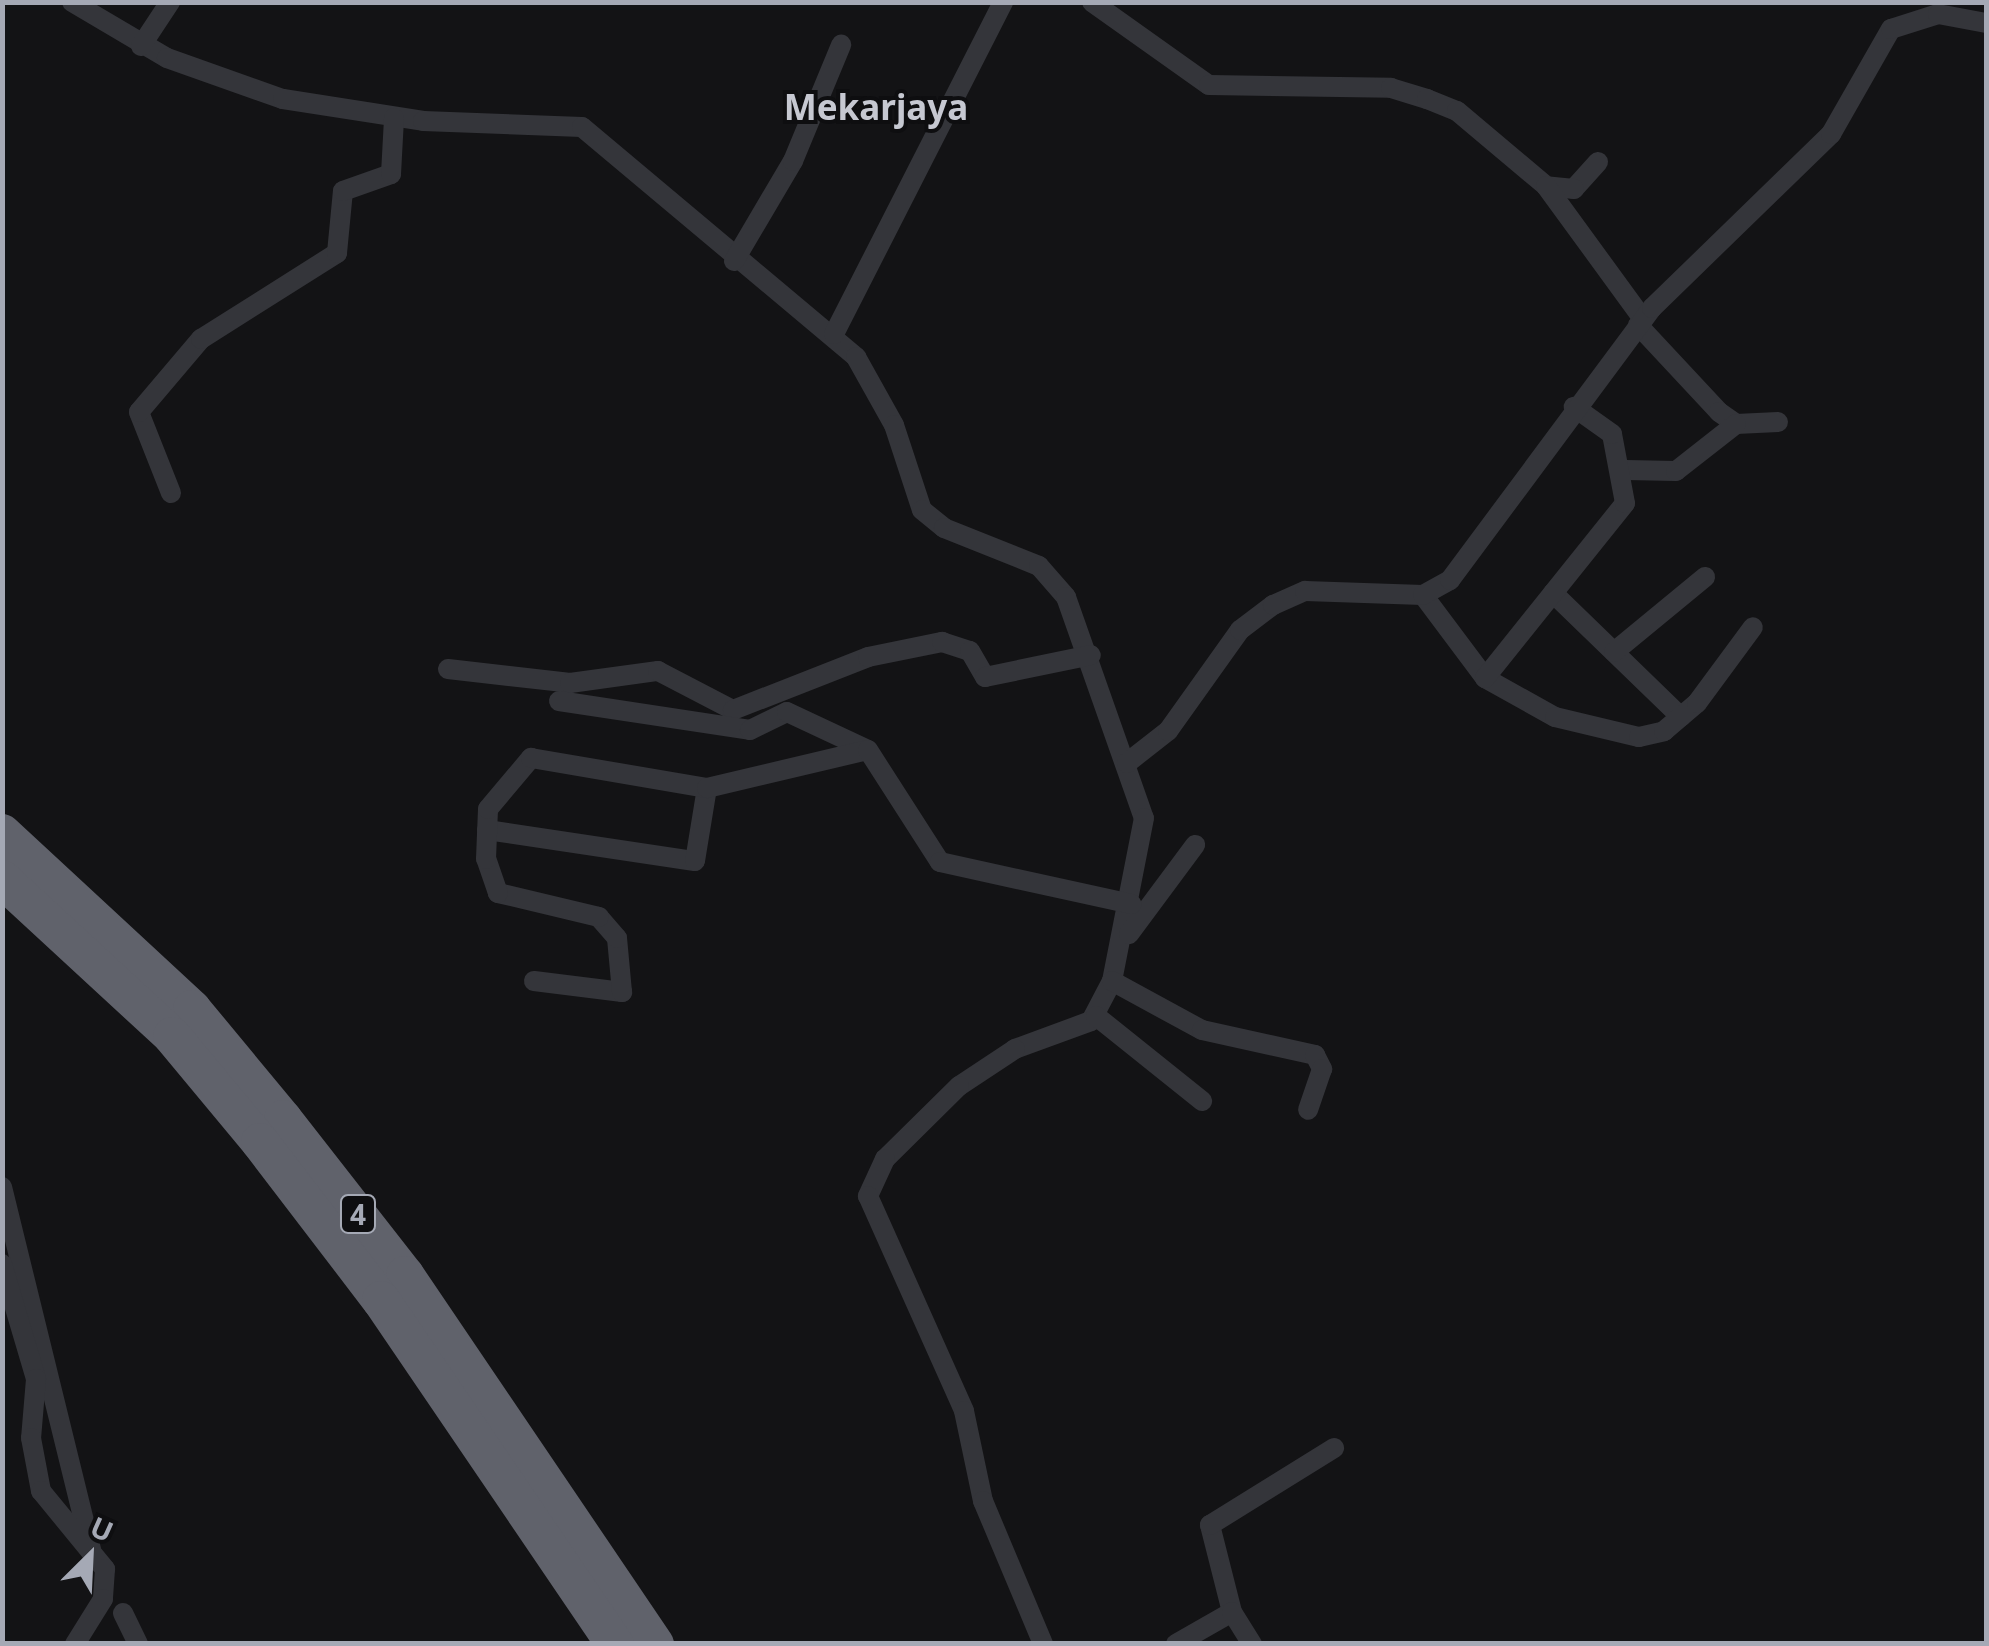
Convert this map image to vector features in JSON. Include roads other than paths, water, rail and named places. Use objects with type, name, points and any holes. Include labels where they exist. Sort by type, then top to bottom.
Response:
[{"type":"highway","name":"4","points":[[2,834],[192,1009],[284,1119],[406,1275],[655,1644]]},
{"type":"highway","name":"4","points":[[2,879],[172,1036],[260,1142],[381,1300],[614,1644]]},
{"type":"street","points":[[72,2],[140,46],[282,99],[394,118],[582,127],[734,261],[834,334],[877,389],[922,510],[944,528],[1039,566],[1066,597],[1091,655],[1144,818],[1125,939],[1112,981],[1096,1016],[988,1064],[886,1159],[868,1196],[964,1411],[983,1501],[1043,1644]]},
{"type":"street","points":[[140,46],[170,2]]},
{"type":"street","points":[[834,334],[1003,2]]},
{"type":"street","points":[[1092,2],[1208,85],[1391,88],[1456,111],[1546,186],[1640,322],[1736,424]]},
{"type":"street","points":[[1128,763],[1168,730],[1240,630],[1273,605],[1305,591],[1423,595],[1483,542],[1574,407],[1640,322],[1831,134],[1891,29],[1938,14],[1986,23]]},
{"type":"street","points":[[734,261],[794,161],[841,44]]},
{"type":"street","points":[[171,494],[140,412],[200,339],[337,253],[343,191],[391,174],[394,118]]},
{"type":"street","points":[[1546,186],[1574,189],[1598,162]]},
{"type":"street","points":[[1485,678],[1626,502],[1626,470],[1608,427],[1574,407]]},
{"type":"street","points":[[1626,470],[1676,471],[1736,424],[1778,422]]},
{"type":"street","points":[[1614,652],[1705,578]]},
{"type":"street","points":[[1553,593],[1680,717]]},
{"type":"street","points":[[1423,595],[1485,678],[1555,717],[1640,737],[1680,717],[1753,627]]},
{"type":"street","points":[[448,670],[570,682],[658,671],[733,710],[868,657],[942,642],[970,651],[985,676],[1091,655]]},
{"type":"street","points":[[560,701],[750,730],[787,712],[868,750],[940,862],[1131,904]]},
{"type":"street","points":[[534,981],[622,992],[617,938],[599,917],[498,892],[487,830],[488,809],[531,758],[706,788],[868,750]]},
{"type":"street","points":[[487,830],[696,860],[706,788]]},
{"type":"street","points":[[1125,939],[1195,845]]},
{"type":"street","points":[[1112,981],[1202,1030],[1315,1056],[1322,1069],[1308,1110]]},
{"type":"street","points":[[1096,1016],[1202,1100]]},
{"type":"street","points":[[2,1187],[92,1554]]},
{"type":"street","points":[[2,1264],[10,1327],[36,1379],[31,1438],[42,1492],[105,1569],[103,1599],[75,1644]]},
{"type":"street","points":[[1252,1644],[1232,1612],[1210,1525],[1334,1448]]},
{"type":"street","points":[[1176,1644],[1232,1612]]},
{"type":"street","points":[[123,1614],[138,1644]]},
{"type":"district","name":"Mekarjaya","points":[[876,107]]}]
